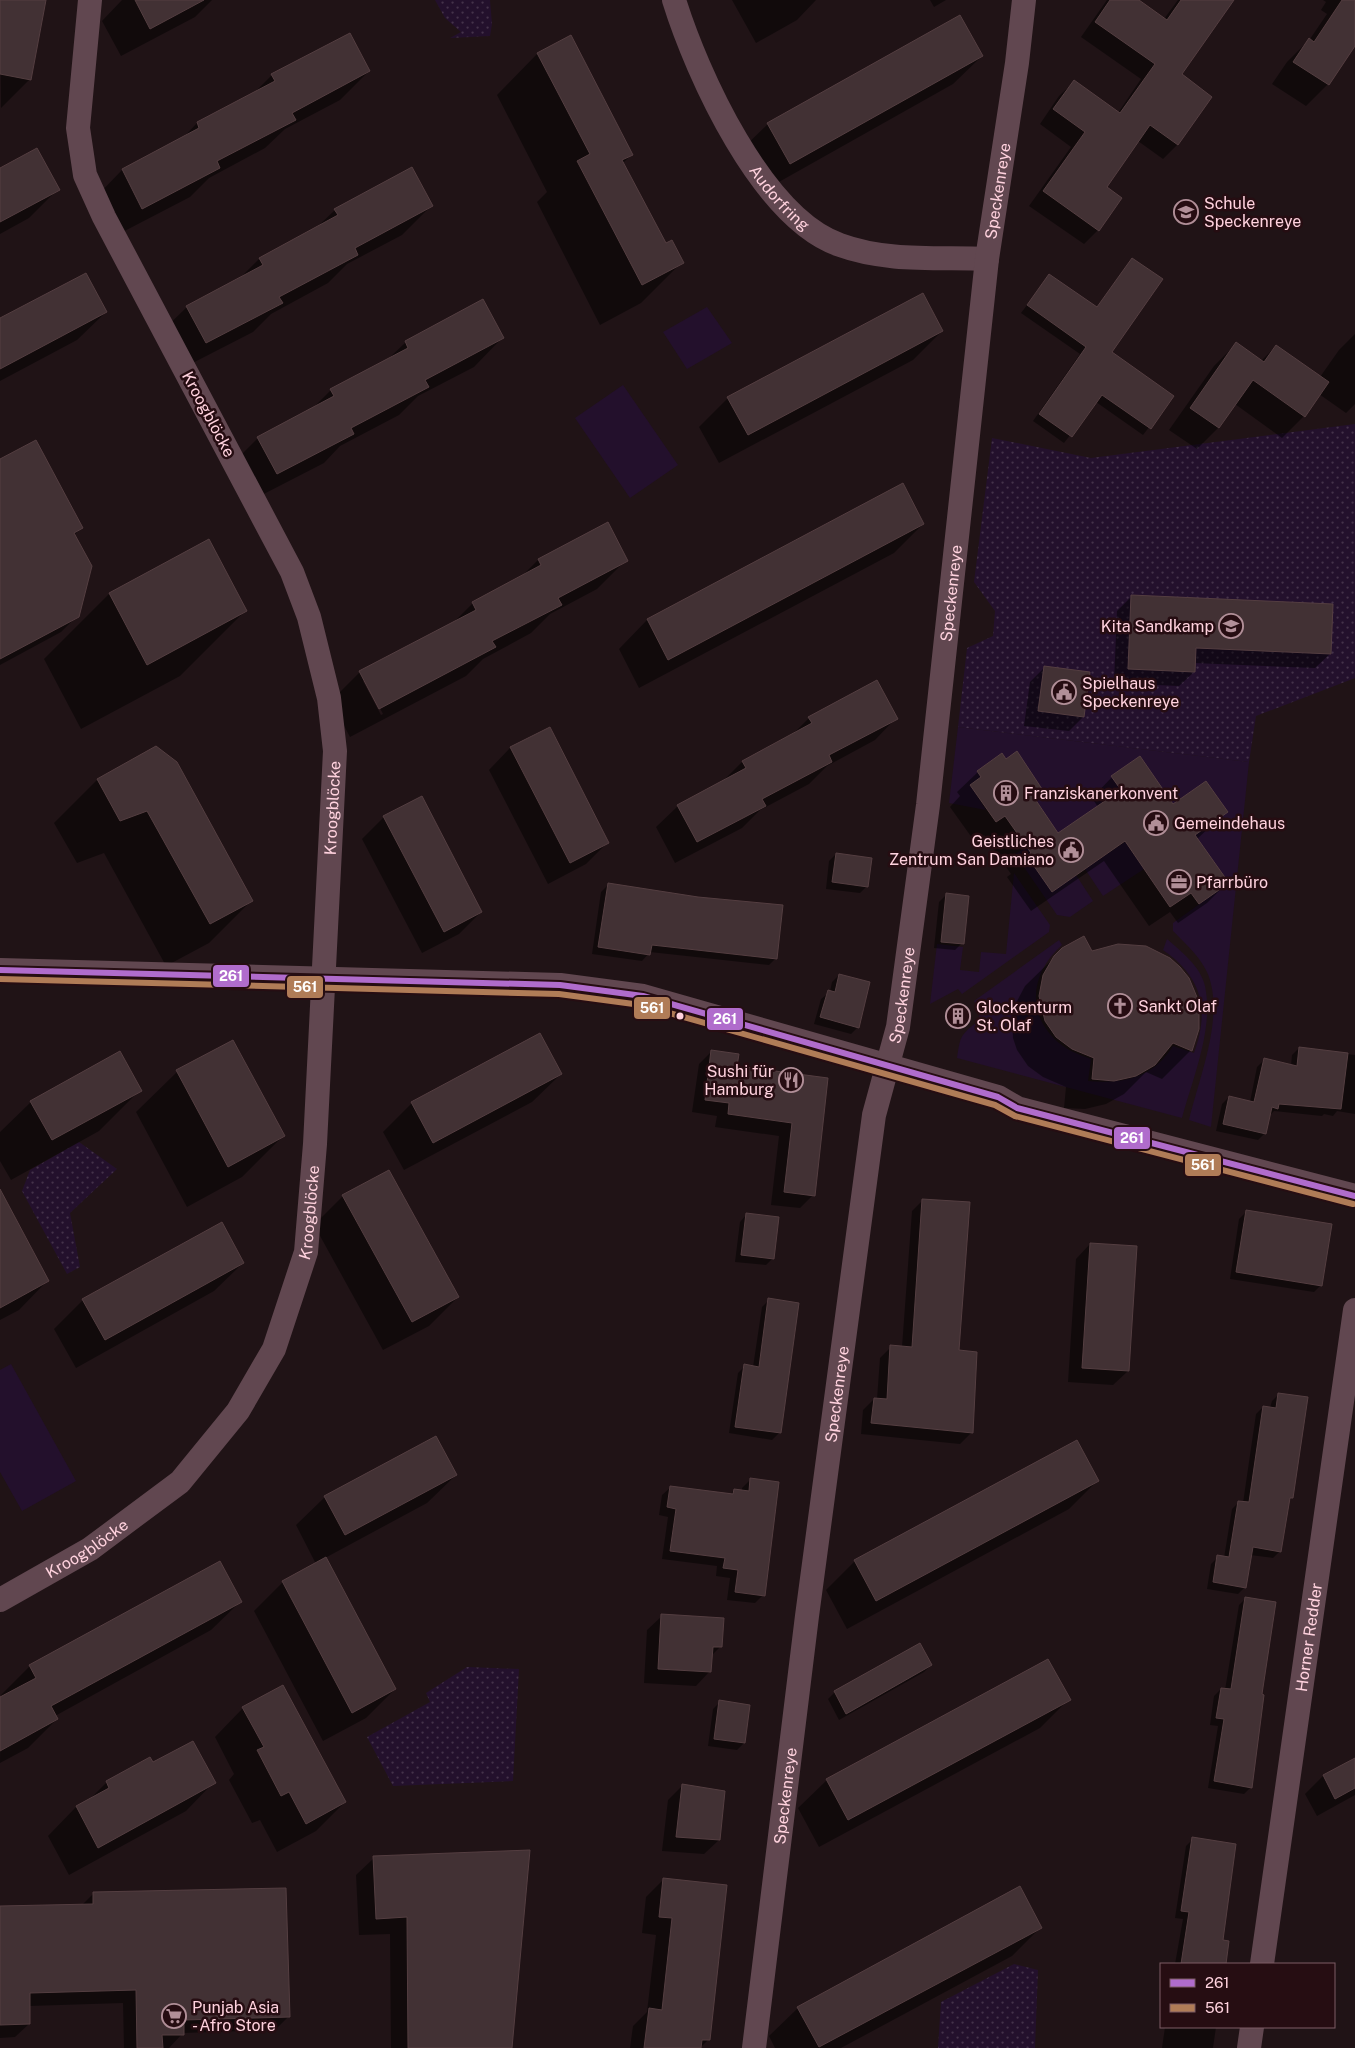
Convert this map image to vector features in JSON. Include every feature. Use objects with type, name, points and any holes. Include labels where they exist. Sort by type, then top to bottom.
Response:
[{"type":"street","name":"Kroogblöcke","points":[[0,1600],[90,1549],[180,1482],[238,1411],[274,1349],[306,1252],[315,1144],[325,978],[335,751],[329,698],[309,617],[292,572],[104,217],[85,175],[78,128],[90,0]]},
{"type":"street","name":"Audorfring","points":[[674,0],[710,93],[741,147],[770,189],[814,231],[838,245],[874,255],[987,258]]},
{"type":"street","name":"Speckenreye","points":[[754,2048],[808,1606],[873,1125],[898,1027],[928,805],[987,258],[1017,63],[1024,0]]},
{"type":"street","points":[[0,970],[325,978],[594,988],[643,996],[998,1097],[1017,1108],[1355,1196]]},
{"type":"street","name":"Horner Redder","points":[[1262,1963],[1355,1310]]},
{"type":"street","points":[[1249,2048],[1252,2028]]},
{"type":"shaded area","points":[[435,0],[490,0],[492,24],[490,36],[450,38],[461,32],[445,18]]},
{"type":"shaded area","points":[[707,307],[732,343],[687,369],[663,332]]},
{"type":"shaded area","points":[[623,385],[678,465],[630,498],[575,418]]},
{"type":"shaded area","points":[[1355,424],[1355,678],[1256,716],[1249,762],[958,727],[967,648],[993,636],[995,611],[974,582],[992,438],[1091,458]]},
{"type":"shaded area","points":[[958,727],[1249,762],[1211,1127],[1189,1120],[1208,1052],[1211,1034],[1213,1000],[1211,984],[1201,962],[1173,931],[1173,923],[1229,883],[1195,835],[1228,812],[1206,781],[1173,804],[1140,757],[1112,776],[1121,790],[1058,833],[1033,796],[1042,789],[1017,752],[1006,759],[1002,753],[977,771],[981,777],[970,785],[986,810],[949,803]]},
{"type":"shaded area","points":[[1125,842],[1144,869],[1103,896],[1085,869]]},
{"type":"shaded area","points":[[1027,847],[1031,853],[1027,856],[1076,875],[1093,901],[1070,917],[1057,915],[1015,854]]},
{"type":"shaded area","points":[[1014,873],[1050,925],[1049,932],[962,994],[958,989],[930,1004],[937,944],[963,947],[960,970],[979,972],[981,952],[1006,954]]},
{"type":"shaded area","points":[[1167,939],[1190,960],[1199,972],[1205,986],[1207,1002],[1205,1036],[1182,1118],[957,1058],[962,1037],[979,1018],[978,1008],[974,1001],[1059,940],[1062,945],[1043,969],[1038,982],[1037,1009],[1042,1022],[1051,1035],[1066,1048],[1091,1059],[1088,1081],[1114,1081],[1136,1077],[1156,1065],[1173,1046],[1194,1053],[1201,1022],[1202,1008],[1199,995],[1187,971],[1163,950]]},
{"type":"shaded area","points":[[79,1142],[117,1169],[70,1213],[80,1267],[67,1274],[22,1191],[30,1170]]},
{"type":"shaded area","points":[[11,1364],[76,1481],[22,1511],[0,1472],[0,1370]]},
{"type":"shaded area","points":[[467,1667],[519,1669],[513,1781],[393,1786],[367,1737],[430,1702],[426,1693]]},
{"type":"shaded area","points":[[1014,1964],[1038,1970],[1035,2048],[938,2048],[941,2002]]},
{"type":"building","points":[[0,0],[46,0],[31,80],[0,74]]},
{"type":"building","points":[[135,0],[204,0],[150,29]]},
{"type":"building","points":[[1110,0],[1139,0],[1167,20],[1181,0],[1234,0],[1182,74],[1212,97],[1178,145],[1150,125],[1107,187],[1122,198],[1099,231],[1043,191],[1085,132],[1053,109],[1074,80],[1120,113],[1155,64],[1095,22]]},
{"type":"building","points":[[1342,0],[1355,0],[1355,46],[1329,85],[1293,62],[1309,38],[1314,42]]},
{"type":"building","points":[[960,15],[983,56],[790,164],[767,123]]},
{"type":"building","points":[[350,33],[370,71],[292,113],[296,120],[217,161],[220,168],[142,209],[122,169],[199,128],[197,122],[275,81],[271,74]]},
{"type":"building","points":[[571,35],[633,155],[622,160],[666,243],[672,240],[684,263],[642,285],[577,161],[590,154],[537,53]]},
{"type":"building","points":[[37,148],[60,190],[0,222],[0,168]]},
{"type":"building","points":[[412,167],[433,206],[355,248],[358,255],[279,297],[283,303],[206,343],[186,306],[263,265],[259,258],[338,215],[334,209]]},
{"type":"building","points":[[1132,258],[1163,279],[1112,352],[1174,396],[1151,429],[1102,395],[1072,437],[1039,414],[1086,347],[1027,305],[1049,274],[1097,307]]},
{"type":"building","points":[[86,273],[107,312],[0,369],[0,318]]},
{"type":"building","points":[[923,293],[943,331],[748,435],[727,397]]},
{"type":"building","points":[[483,299],[504,338],[425,380],[429,387],[351,428],[354,434],[277,474],[257,437],[334,396],[330,389],[408,348],[405,341]]},
{"type":"building","points":[[1236,342],[1264,362],[1276,345],[1329,382],[1305,417],[1253,380],[1219,428],[1190,408]]},
{"type":"building","points":[[36,440],[83,528],[74,533],[92,566],[79,617],[0,659],[0,459]]},
{"type":"building","points":[[903,483],[924,524],[668,660],[647,619]]},
{"type":"building","points":[[608,522],[628,561],[558,598],[562,605],[492,641],[496,647],[379,709],[359,671],[476,610],[472,602],[541,565],[538,559]]},
{"type":"building","points":[[209,539],[247,611],[147,665],[109,593]]},
{"type":"building","name":"Kita Sandkamp","points":[[1131,595],[1333,604],[1331,654],[1196,648],[1195,672],[1128,669]]},
{"type":"building","name":"Spielhaus Speckenreye","points":[[1044,666],[1090,672],[1084,717],[1038,711]]},
{"type":"building","points":[[877,680],[898,719],[829,755],[832,762],[762,799],[766,806],[697,842],[677,805],[746,768],[742,761],[812,723],[808,717]]},
{"type":"building","points":[[550,727],[609,843],[570,863],[510,747]]},
{"type":"building","points":[[156,746],[177,762],[253,901],[210,924],[147,811],[120,821],[97,779]]},
{"type":"building","points":[[1017,751],[1042,789],[1033,796],[1058,833],[1121,790],[1111,776],[1140,756],[1173,804],[1206,781],[1228,812],[1195,835],[1229,883],[1199,904],[1191,893],[1170,907],[1125,841],[1052,892],[1027,856],[1031,853],[1005,816],[996,822],[970,785],[981,777],[977,771],[1002,753],[1006,759]]},
{"type":"building","points":[[422,796],[482,912],[444,932],[383,816]]},
{"type":"building","points":[[836,853],[872,858],[868,887],[832,882]]},
{"type":"building","points":[[608,883],[698,897],[783,905],[777,959],[652,945],[650,955],[598,947]]},
{"type":"building","points":[[946,893],[969,896],[964,944],[941,942]]},
{"type":"building","name":"Sankt Olaf","points":[[1084,936],[1092,951],[1118,944],[1146,946],[1170,958],[1180,967],[1189,978],[1199,1002],[1199,1029],[1192,1051],[1173,1043],[1155,1065],[1136,1076],[1114,1081],[1092,1079],[1094,1058],[1072,1049],[1056,1037],[1045,1021],[1039,996],[1043,975],[1054,956],[1062,948]]},
{"type":"building","points":[[839,974],[870,982],[859,1028],[820,1017],[828,990],[835,992]]},
{"type":"building","points":[[540,1033],[562,1074],[433,1143],[411,1102]]},
{"type":"building","points":[[233,1040],[285,1136],[228,1167],[176,1070]]},
{"type":"building","points":[[1299,1047],[1348,1053],[1341,1109],[1279,1104],[1278,1109],[1272,1107],[1266,1134],[1223,1124],[1229,1096],[1254,1102],[1264,1058],[1297,1066]]},
{"type":"building","points":[[711,1050],[739,1054],[737,1066],[828,1078],[815,1196],[784,1192],[792,1123],[728,1114],[729,1103],[705,1100]]},
{"type":"building","points":[[120,1051],[142,1091],[52,1140],[30,1101]]},
{"type":"building","points":[[389,1170],[459,1297],[412,1322],[342,1195]]},
{"type":"building","points":[[0,1189],[49,1281],[0,1308]]},
{"type":"building","points":[[922,1199],[970,1202],[959,1350],[977,1352],[973,1433],[871,1423],[874,1398],[887,1399],[890,1345],[912,1347]]},
{"type":"building","points":[[1246,1210],[1332,1224],[1322,1286],[1236,1272]]},
{"type":"building","points":[[746,1213],[779,1217],[774,1259],[741,1255]]},
{"type":"building","points":[[222,1222],[244,1263],[105,1340],[82,1299]]},
{"type":"building","points":[[1090,1243],[1137,1246],[1129,1371],[1082,1368]]},
{"type":"building","points":[[768,1298],[799,1303],[781,1433],[735,1427],[744,1364],[759,1367]]},
{"type":"building","points":[[1278,1393],[1308,1397],[1293,1498],[1290,1498],[1281,1552],[1253,1547],[1246,1588],[1213,1582],[1217,1555],[1229,1557],[1238,1501],[1249,1502],[1263,1406],[1276,1408]]},
{"type":"building","points":[[436,1436],[457,1475],[345,1535],[324,1496]]},
{"type":"building","points":[[1077,1440],[1099,1481],[876,1601],[854,1560]]},
{"type":"building","points":[[750,1478],[779,1482],[765,1596],[735,1592],[738,1570],[723,1568],[725,1558],[670,1551],[676,1509],[667,1507],[670,1486],[733,1494],[734,1489],[749,1491]]},
{"type":"building","points":[[326,1557],[396,1689],[352,1713],[282,1581]]},
{"type":"building","points":[[220,1561],[242,1602],[51,1706],[58,1719],[0,1751],[0,1697],[36,1678],[29,1665]]},
{"type":"building","points":[[1245,1597],[1276,1602],[1262,1694],[1264,1695],[1252,1788],[1214,1781],[1224,1719],[1216,1718],[1221,1688],[1231,1689]]},
{"type":"building","points":[[661,1614],[724,1618],[722,1647],[713,1647],[711,1672],[658,1669]]},
{"type":"building","points":[[920,1643],[932,1665],[846,1714],[834,1691]]},
{"type":"building","points":[[1048,1659],[1071,1700],[848,1820],[826,1779]]},
{"type":"building","points":[[283,1685],[346,1802],[306,1824],[289,1792],[281,1796],[257,1750],[264,1747],[242,1707]]},
{"type":"building","points":[[719,1700],[750,1705],[745,1743],[714,1739]]},
{"type":"building","points":[[193,1741],[216,1783],[98,1848],[76,1806],[109,1788],[106,1781],[150,1757],[153,1762]]},
{"type":"building","points":[[1355,1758],[1355,1788],[1335,1799],[1323,1775]]},
{"type":"building","points":[[682,1784],[725,1791],[720,1840],[676,1837]]},
{"type":"building","points":[[1192,1837],[1236,1844],[1223,1940],[1229,1941],[1226,1963],[1181,1963],[1189,1912],[1181,1911]]},
{"type":"building","points":[[530,1850],[512,2048],[408,2048],[407,1917],[376,1919],[373,1856]]},
{"type":"building","points":[[663,1878],[727,1885],[710,2040],[702,2040],[701,2048],[644,2048],[649,2008],[662,2010],[672,1918],[659,1917]]},
{"type":"building","points":[[1020,1886],[1042,1928],[819,2047],[797,2007]]},
{"type":"building","points":[[286,1888],[290,2017],[184,2020],[184,2035],[162,2035],[163,2048],[137,2048],[136,1990],[30,1993],[30,2024],[0,2025],[0,1906],[93,1904],[93,1892]]},
{"type":"transit line","name":"261","points":[[0,970],[560,985],[643,996],[998,1097],[1017,1108],[1355,1196]]},
{"type":"transit line","name":"561","points":[[0,979],[559,994],[641,1005],[995,1105],[1015,1116],[1353,1204]]},
{"type":"place","name":"Schule Speckenreye","points":[[1186,212]]},
{"type":"place","name":"Kita Sandkamp","points":[[1231,626]]},
{"type":"place","name":"Spielhaus Speckenreye","points":[[1064,692]]},
{"type":"place","name":"Franziskanerkonvent","points":[[1006,793]]},
{"type":"place","name":"Gemeindehaus","points":[[1156,823]]},
{"type":"place","name":"Geistliches Zentrum San Damiano","points":[[1071,850]]},
{"type":"place","name":"Pfarrbüro","points":[[1179,882]]},
{"type":"place","name":"Sankt Olaf","points":[[1120,1006]]},
{"type":"place","name":"Glockenturm St. Olaf","points":[[958,1016]]},
{"type":"place","name":"Sushi für Hamburg","points":[[791,1080]]},
{"type":"place","name":"Punjab Asia - Afro Store","points":[[174,2016]]}]
